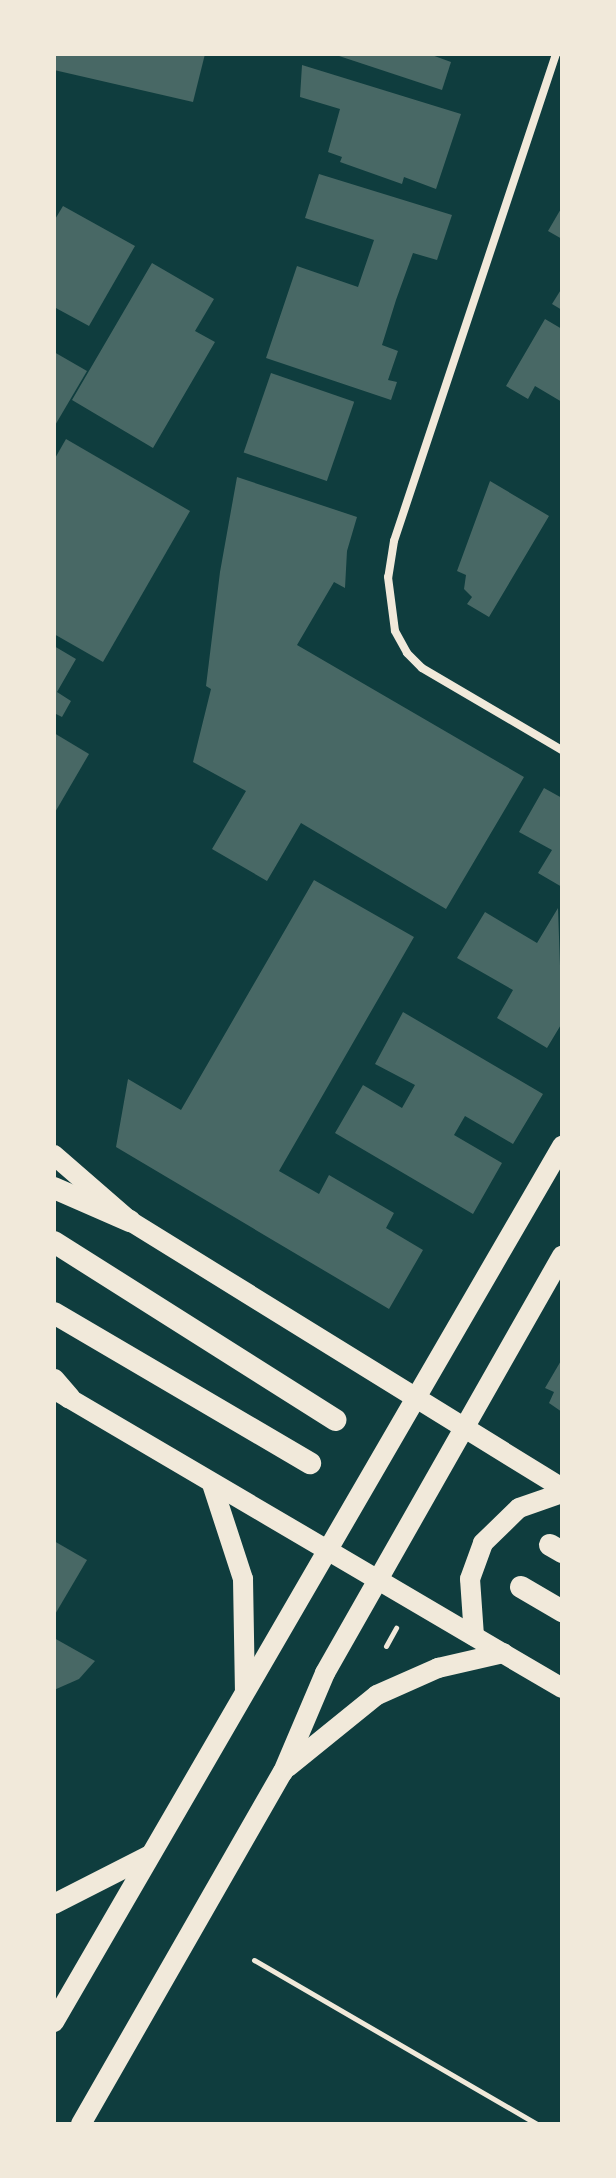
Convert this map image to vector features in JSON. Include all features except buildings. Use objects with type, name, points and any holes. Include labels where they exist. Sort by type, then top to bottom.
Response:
[{"type":"highway","points":[[54,1188],[130,1221]]},
{"type":"highway","points":[[54,1242],[336,1420]]},
{"type":"highway","points":[[54,1313],[310,1463]]},
{"type":"highway","points":[[521,1587],[562,1611]]},
{"type":"main road","points":[[54,2022],[562,1146]]},
{"type":"main road","points":[[54,1155],[130,1221],[562,1490]]},
{"type":"main road","points":[[81,2124],[283,1772],[325,1673],[562,1256]]},
{"type":"main road","points":[[59,1389],[212,1484],[562,1688]]},
{"type":"main road","points":[[212,1484],[243,1579],[245,1693]]},
{"type":"main road","points":[[474,1636],[469,1605],[472,1567],[483,1543],[499,1523],[531,1503],[562,1490]]},
{"type":"main road","points":[[283,1772],[344,1717],[377,1695],[438,1668],[503,1653]]},
{"type":"main road","points":[[54,1904],[150,1855]]},
{"type":"street","points":[[556,54],[394,541],[388,577],[395,631],[407,653],[422,668],[562,750]]},
{"type":"path","points":[[386,1646],[397,1627]]},
{"type":"path","points":[[379,1642],[400,1653]]},
{"type":"path","points":[[254,1960],[537,2124]]}]
